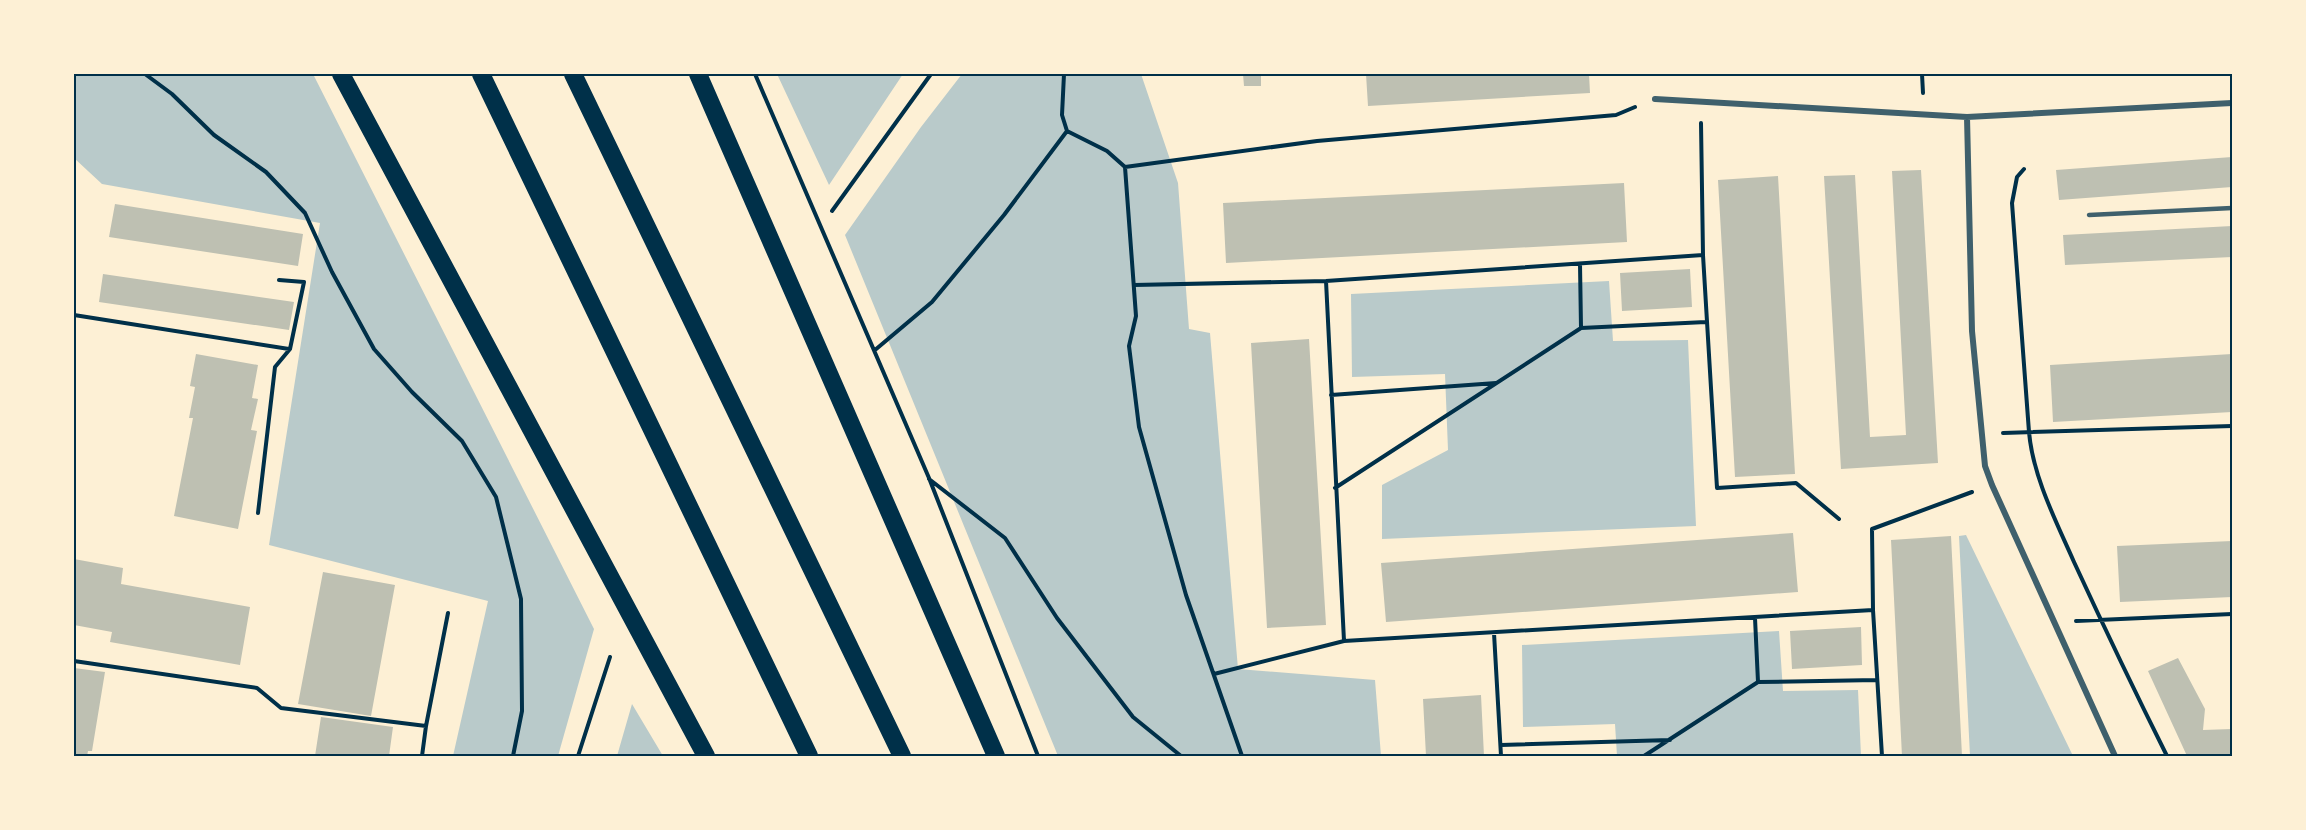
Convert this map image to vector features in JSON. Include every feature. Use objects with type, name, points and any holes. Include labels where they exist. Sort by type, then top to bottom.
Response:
[{"type":"highway","points":[[341,74],[706,756]]},
{"type":"highway","points":[[481,74],[809,756]]},
{"type":"highway","points":[[573,74],[902,756]]},
{"type":"highway","points":[[698,74],[996,756]]},
{"type":"street","points":[[1655,99],[1967,117],[2232,104]]},
{"type":"street","points":[[1967,117],[1972,331],[1986,466],[1992,485],[2115,756]]},
{"type":"lane","points":[[2089,214],[2232,208]]},
{"type":"path","points":[[145,74],[172,94],[214,135],[266,172],[305,213],[332,272],[374,349],[412,392],[462,441],[496,497],[521,599],[522,711],[513,756]]},
{"type":"path","points":[[755,74],[929,478],[1038,756]]},
{"type":"path","points":[[832,211],[931,74]]},
{"type":"path","points":[[1064,74],[1062,115],[1067,131],[1107,151],[1125,167],[1136,316],[1129,346],[1139,427],[1186,595],[1242,756]]},
{"type":"path","points":[[1125,167],[1317,141],[1616,115],[1655,99]]},
{"type":"path","points":[[1701,102],[1706,322],[1717,488],[1796,483],[1839,519]]},
{"type":"path","points":[[875,350],[932,302],[1004,215],[1067,131]]},
{"type":"path","points":[[2024,169],[2017,177],[2012,203],[2029,432],[2034,458],[2049,504],[2101,620],[2167,756]]},
{"type":"path","points":[[1134,285],[1326,281],[1704,255]]},
{"type":"path","points":[[1580,264],[1581,328]]},
{"type":"path","points":[[258,513],[275,367],[290,350],[304,282],[279,280]]},
{"type":"path","points":[[1326,281],[1344,641]]},
{"type":"path","points":[[74,315],[290,350]]},
{"type":"path","points":[[1335,488],[1581,328],[1706,322]]},
{"type":"path","points":[[1331,395],[1497,383]]},
{"type":"path","points":[[1982,433],[2232,426]]},
{"type":"path","points":[[929,478],[1005,538],[1057,618],[1133,717],[1181,756]]},
{"type":"path","points":[[1882,756],[1873,610],[1872,529],[1992,485]]},
{"type":"path","points":[[1213,674],[1344,641],[1873,610]]},
{"type":"path","points":[[422,756],[448,613]]},
{"type":"path","points":[[2054,622],[2232,614]]},
{"type":"path","points":[[1755,618],[1758,682]]},
{"type":"path","points":[[1494,633],[1501,756]]},
{"type":"path","points":[[578,756],[610,657]]},
{"type":"path","points":[[74,661],[257,688],[281,708],[426,726]]},
{"type":"path","points":[[1644,756],[1758,682],[1877,680]]},
{"type":"path","points":[[1501,745],[1670,740]]},
{"type":"shaded area","points":[[74,74],[313,74],[594,629],[558,756],[453,756],[488,601],[269,545],[320,223],[102,184],[74,158]]},
{"type":"shaded area","points":[[777,74],[903,74],[829,185]]},
{"type":"shaded area","points":[[962,74],[1141,74],[1178,183],[1189,329],[1210,333],[1238,669],[1375,680],[1381,756],[1058,756],[845,235],[921,127]]},
{"type":"shaded area","points":[[1609,281],[1613,341],[1688,340],[1696,526],[1382,539],[1382,485],[1448,450],[1445,374],[1352,377],[1351,294]]},
{"type":"shaded area","points":[[1966,535],[2073,756],[1970,756],[1959,536]]},
{"type":"shaded area","points":[[1779,631],[1783,691],[1858,690],[1861,756],[1617,756],[1615,724],[1523,727],[1522,645]]},
{"type":"shaded area","points":[[632,704],[663,756],[617,756]]},
{"type":"building","points":[[1243,74],[1261,74],[1261,86],[1244,86]]},
{"type":"building","points":[[1366,74],[1589,74],[1590,93],[1368,106]]},
{"type":"building","points":[[2232,157],[2232,187],[2059,200],[2056,170]]},
{"type":"building","points":[[1921,170],[1938,463],[1841,469],[1824,176],[1855,175],[1870,437],[1906,435],[1892,171]]},
{"type":"building","points":[[1778,176],[1795,474],[1735,477],[1718,180]]},
{"type":"building","points":[[1624,183],[1627,242],[1226,263],[1223,203]]},
{"type":"building","points":[[115,204],[303,234],[298,266],[109,237]]},
{"type":"building","points":[[2232,226],[2232,257],[2065,265],[2063,235]]},
{"type":"building","points":[[1690,269],[1692,307],[1622,311],[1620,273]]},
{"type":"building","points":[[103,274],[294,302],[289,330],[99,302]]},
{"type":"building","points":[[1309,339],[1326,625],[1267,628],[1251,343]]},
{"type":"building","points":[[196,354],[258,365],[252,398],[258,399],[251,430],[257,431],[238,529],[174,516],[193,418],[189,418],[195,387],[190,386]]},
{"type":"building","points":[[2232,354],[2232,412],[2053,422],[2050,365]]},
{"type":"building","points":[[1793,533],[1798,592],[1386,622],[1381,563]]},
{"type":"building","points":[[1951,536],[1962,756],[1902,756],[1891,540]]},
{"type":"building","points":[[2232,541],[2232,597],[2120,602],[2117,546]]},
{"type":"building","points":[[74,559],[123,568],[121,584],[250,607],[240,665],[110,642],[112,632],[74,625]]},
{"type":"building","points":[[323,572],[395,585],[371,716],[298,704]]},
{"type":"building","points":[[1861,627],[1862,665],[1792,669],[1790,631]]},
{"type":"building","points":[[2178,658],[2205,709],[2203,730],[2232,729],[2232,756],[2187,756],[2148,671]]},
{"type":"building","points":[[74,668],[105,672],[92,751],[88,751],[87,756],[74,756]]},
{"type":"building","points":[[1481,695],[1484,756],[1426,756],[1423,699]]},
{"type":"building","points":[[321,717],[393,727],[389,756],[315,756]]}]
